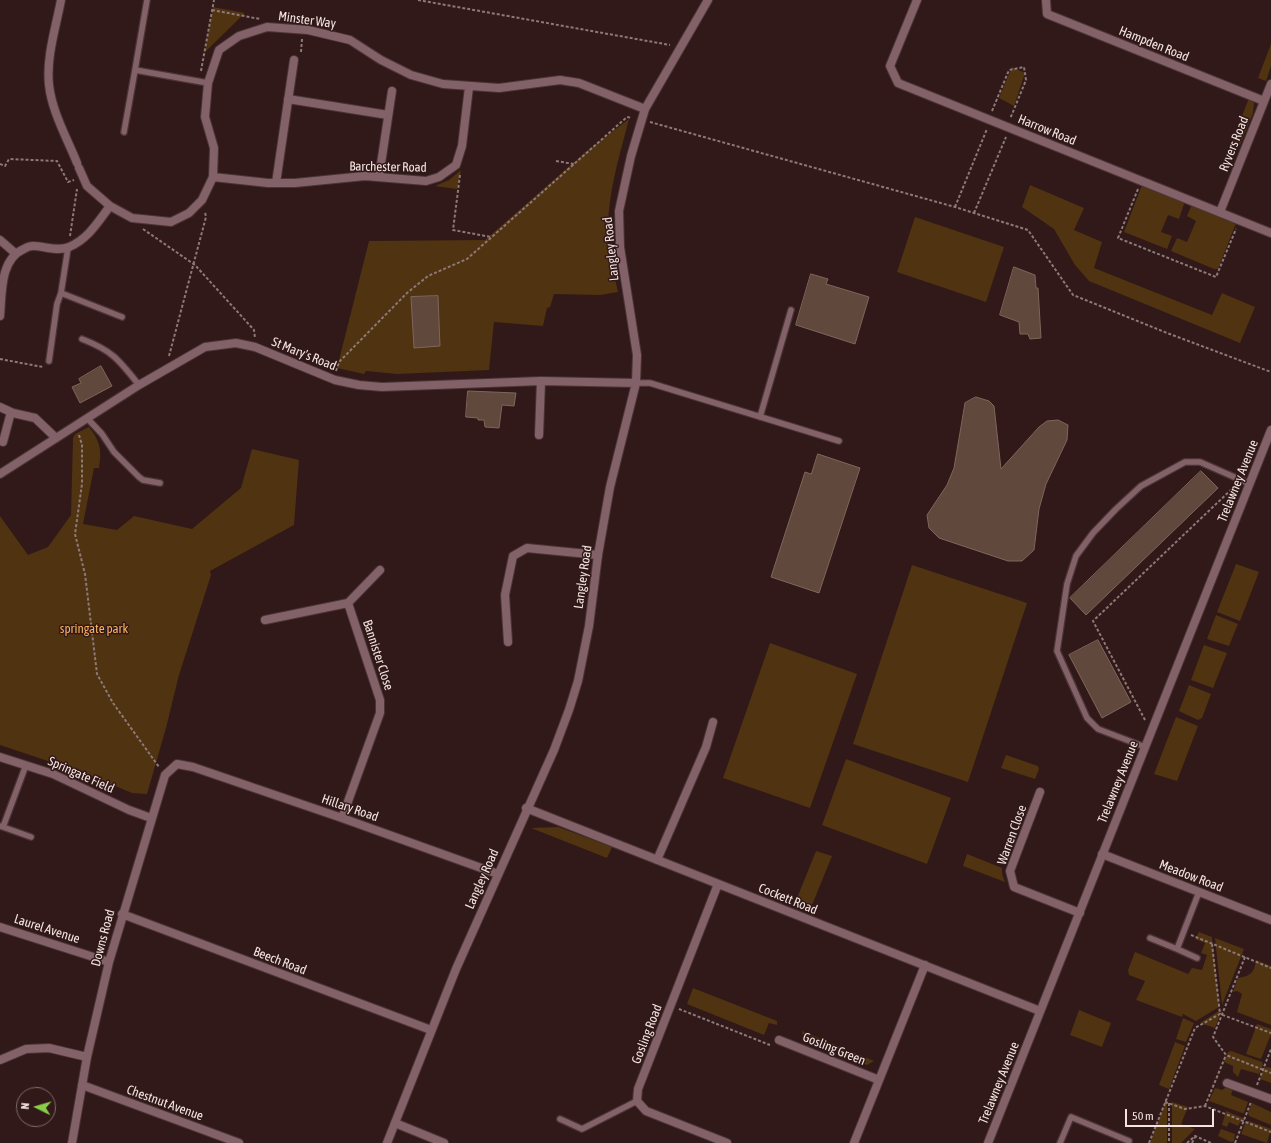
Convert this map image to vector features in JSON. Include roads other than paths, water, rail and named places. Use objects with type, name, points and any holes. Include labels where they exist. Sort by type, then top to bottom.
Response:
[{"type":"street","name":"Minster Way","points":[[61,0],[48,65],[49,86],[59,120],[71,149],[76,168],[88,186],[110,206],[132,218],[171,222],[189,213],[202,200],[213,177],[214,148],[205,117],[208,83],[220,50],[238,36],[267,27],[304,30],[350,40],[381,60],[411,75],[443,84],[499,88],[560,80],[579,83],[645,109]]},
{"type":"street","name":"Langley Road","points":[[387,1143],[431,1030],[526,808],[554,750],[578,681],[589,626],[598,555],[610,487],[636,383],[637,355],[620,247],[619,211],[640,120],[708,0]]},
{"type":"street","name":"Harrow Road","points":[[916,0],[890,66],[898,83],[1271,233]]},
{"type":"street","name":"Hampden Road","points":[[1046,0],[1047,14],[1264,101]]},
{"type":"street","points":[[276,183],[294,60]]},
{"type":"street","name":"Ryvers Road","points":[[1220,212],[1271,84]]},
{"type":"street","name":"Barchester Road","points":[[213,177],[276,183],[296,183],[365,176],[426,181],[439,177],[456,164],[462,146],[469,87]]},
{"type":"street","points":[[379,177],[392,91]]},
{"type":"street","points":[[288,99],[388,115]]},
{"type":"street","points":[[0,316],[7,263],[15,252],[31,246],[68,248],[81,241],[92,230],[110,206]]},
{"type":"street","points":[[0,240],[15,252]]},
{"type":"street","name":"St Mary's Road","points":[[0,474],[139,385],[205,347],[236,343],[255,348],[334,380],[359,385],[382,387],[541,382],[636,383]]},
{"type":"street","points":[[539,435],[541,382]]},
{"type":"street","points":[[0,407],[11,412],[35,418],[56,438]]},
{"type":"street","points":[[3,442],[11,412]]},
{"type":"street","name":"Trelawney Avenue","points":[[988,1143],[1271,430]]},
{"type":"street","points":[[508,642],[505,595],[513,556],[527,548],[598,555]]},
{"type":"street","points":[[265,620],[348,603],[380,570]]},
{"type":"street","name":"Bannister Close","points":[[342,818],[380,713],[380,700],[348,603]]},
{"type":"street","points":[[657,860],[706,747],[713,722]]},
{"type":"street","name":"Springate Field","points":[[0,757],[54,774],[129,810],[151,818]]},
{"type":"street","name":"Downs Road","points":[[72,1143],[87,1057],[109,962],[151,818],[165,775],[177,764],[193,767]]},
{"type":"street","name":"Hillary Road","points":[[193,767],[342,818],[498,874]]},
{"type":"street","name":"Warren Close","points":[[1040,792],[1010,871],[1014,887],[1080,912]]},
{"type":"street","name":"Cockett Road","points":[[526,808],[1040,1011]]},
{"type":"street","name":"Meadow Road","points":[[1102,854],[1271,920]]},
{"type":"street","name":"Gosling Road","points":[[637,1101],[638,1089],[718,884]]},
{"type":"street","name":"Beech Road","points":[[122,914],[431,1030]]},
{"type":"street","name":"Laurel Avenue","points":[[0,927],[109,962]]},
{"type":"street","points":[[854,1143],[925,965]]},
{"type":"street","name":"Gosling Green","points":[[780,1040],[879,1080]]},
{"type":"street","points":[[0,1060],[26,1049],[49,1048],[87,1057]]},
{"type":"street","points":[[1227,1083],[1271,1099]]},
{"type":"street","name":"Chestnut Avenue","points":[[82,1085],[239,1143]]},
{"type":"street","points":[[637,1101],[646,1111],[727,1143]]},
{"type":"street","points":[[395,1123],[444,1143]]},
{"type":"lane","points":[[124,132],[147,0]]},
{"type":"lane","points":[[135,70],[208,83]]},
{"type":"lane","points":[[49,361],[57,304],[61,293],[68,248]]},
{"type":"lane","points":[[61,293],[122,317]]},
{"type":"lane","points":[[760,417],[791,310]]},
{"type":"lane","points":[[82,339],[98,345],[117,357],[139,385]]},
{"type":"lane","points":[[636,383],[650,383],[839,441]]},
{"type":"lane","points":[[87,418],[102,434],[114,452],[139,477],[143,480],[160,483]]},
{"type":"lane","points":[[1145,747],[1098,729],[1087,718],[1057,651],[1066,584],[1076,556],[1093,533],[1116,508],[1141,486],[1185,462],[1200,462],[1250,484]]},
{"type":"lane","points":[[26,765],[1,827],[31,837]]},
{"type":"lane","points":[[1177,949],[1199,892]]},
{"type":"lane","points":[[1150,938],[1197,958]]},
{"type":"lane","points":[[560,1119],[582,1129],[637,1101]]},
{"type":"lane","points":[[1060,1143],[1071,1117],[1129,1140]]},
{"type":"park label","name":"springate park","points":[[94,629]]}]
